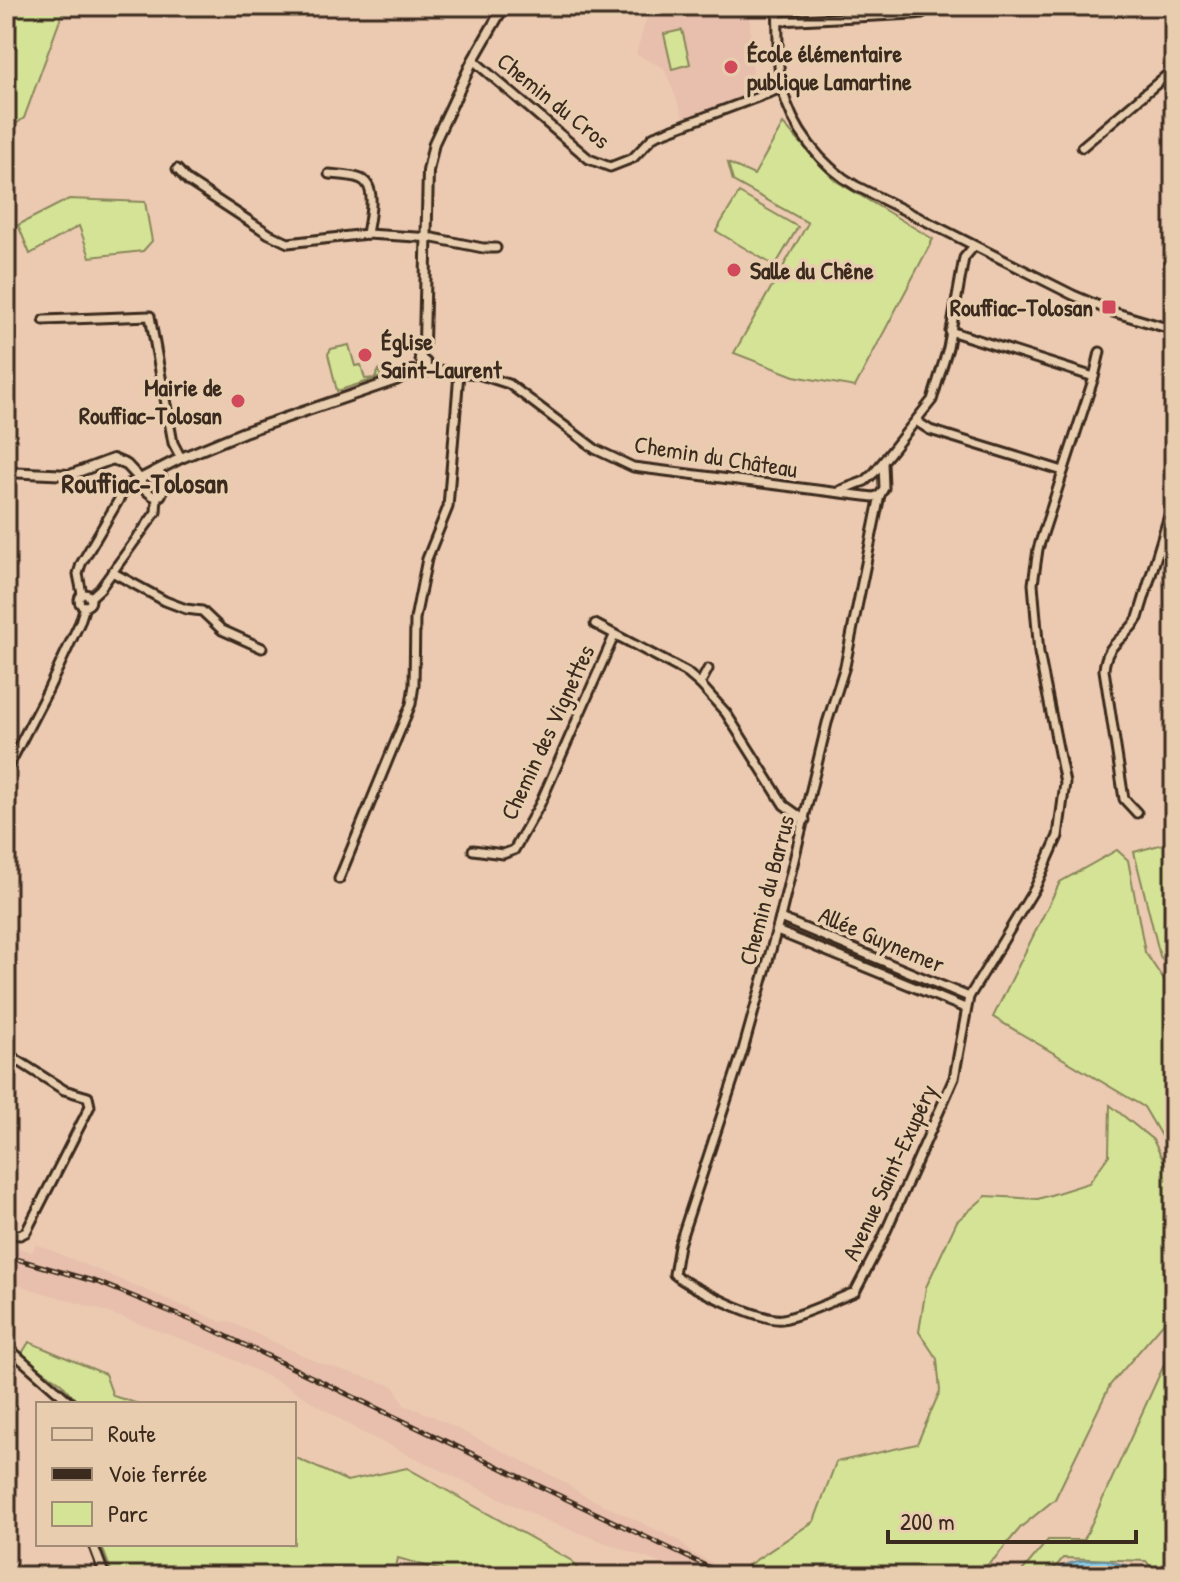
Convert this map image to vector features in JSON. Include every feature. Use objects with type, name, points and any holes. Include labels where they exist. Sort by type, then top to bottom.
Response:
[{"type":"street","points":[[412,371],[412,362],[420,358],[424,343],[428,171],[434,143],[473,60],[504,6]]},
{"type":"street","points":[[777,6],[782,88],[802,133],[833,170],[856,186],[1096,306],[1174,330]]},
{"type":"street","points":[[778,21],[914,14],[932,6]]},
{"type":"street","name":"Chemin du Cros","points":[[473,60],[589,159],[610,167],[633,158],[654,136],[782,88]]},
{"type":"street","points":[[1082,147],[1174,69]]},
{"type":"street","points":[[177,169],[188,181],[288,243],[367,234],[427,237],[496,248]]},
{"type":"street","points":[[329,174],[362,179],[368,185],[371,192],[367,234]]},
{"type":"street","name":"Chemin du Château","points":[[835,492],[867,479],[932,400],[940,379],[964,258],[974,246]]},
{"type":"street","points":[[44,320],[150,316],[173,443],[181,458]]},
{"type":"street","points":[[950,331],[1094,377]]},
{"type":"street","name":"Avenue Saint-Exupéry","points":[[674,1274],[710,1295],[767,1318],[781,1320],[855,1292],[882,1240],[954,1078],[969,997],[1035,888],[1058,836],[1065,783],[1039,653],[1033,584],[1038,549],[1100,352]]},
{"type":"street","points":[[412,371],[419,374],[426,369],[426,363],[420,358]]},
{"type":"street","name":"Chemin du Château","points":[[426,369],[493,377],[519,389],[587,444],[613,460],[633,467],[868,496]]},
{"type":"street","points":[[86,596],[78,574],[81,564],[128,484],[244,432],[396,380],[412,371]]},
{"type":"street","points":[[339,879],[411,704],[415,619],[424,570],[448,507],[459,373]]},
{"type":"street","points":[[916,421],[930,430],[1063,471]]},
{"type":"street","points":[[6,472],[70,475],[113,459],[120,460],[140,479],[148,493],[157,496],[161,495],[165,486],[159,470]]},
{"type":"street","points":[[868,496],[880,495],[884,488],[883,463]]},
{"type":"street","points":[[876,511],[863,488],[867,479],[876,477],[882,481]]},
{"type":"street","name":"Chemin du Barrus","points":[[674,1274],[679,1245],[743,1050],[777,931],[827,723],[845,666],[880,495]]},
{"type":"street","points":[[6,771],[80,622],[85,606],[79,602],[112,572],[156,512],[157,496]]},
{"type":"street","points":[[1137,813],[1124,799],[1104,670],[1105,657],[1109,648],[1131,630],[1138,618],[1174,499]]},
{"type":"street","points":[[112,572],[165,601],[202,611],[222,630],[262,648]]},
{"type":"street","points":[[595,624],[686,672],[700,684],[726,713],[784,805],[791,813],[805,820]]},
{"type":"street","name":"Chemin des Vignettes","points":[[473,850],[503,854],[514,850],[540,804],[614,636]]},
{"type":"street","points":[[700,684],[708,669]]},
{"type":"street","name":"Allée Guynemer","points":[[780,918],[969,997]]},
{"type":"street","name":"Allée Guynemer","points":[[777,931],[965,1008]]},
{"type":"street","points":[[6,1053],[64,1090],[88,1097],[90,1106],[26,1232],[6,1234]]},
{"type":"street","points":[[6,1346],[70,1402]]},
{"type":"street","points":[[94,1546],[105,1576]]},
{"type":"shaded area","points":[[650,6],[749,6],[753,86],[742,91],[743,98],[684,118],[664,68],[636,54]]},
{"type":"shaded area","points":[[6,1244],[32,1252],[36,1244],[221,1322],[228,1321],[320,1363],[394,1386],[404,1405],[555,1477],[585,1496],[680,1541],[690,1552],[739,1576],[695,1576],[547,1521],[363,1433],[283,1384],[220,1353],[98,1309],[24,1287],[6,1278]]},
{"type":"green space","points":[[6,6],[65,6],[24,118],[6,131]]},
{"type":"green space","points":[[682,30],[690,64],[672,69],[664,34]]},
{"type":"green space","points":[[783,124],[836,181],[933,239],[855,387],[794,376],[734,353],[808,223],[733,181],[728,163],[754,175]]},
{"type":"green space","points":[[739,193],[798,227],[775,266],[716,231]]},
{"type":"green space","points":[[69,199],[145,202],[152,241],[143,251],[90,257],[79,226],[30,254],[18,225]]},
{"type":"green space","points":[[349,345],[355,366],[361,365],[365,379],[375,378],[379,370],[381,377],[337,391],[328,354],[331,349]]},
{"type":"green space","points":[[1174,841],[1174,976],[1160,956],[1134,852]]},
{"type":"green space","points":[[1117,850],[1128,860],[1145,952],[1174,995],[1174,1158],[1144,1107],[993,1017],[1060,882]]},
{"type":"green space","points":[[1110,1105],[1153,1140],[1174,1181],[1174,1311],[1110,1385],[1055,1499],[1021,1527],[975,1576],[735,1574],[814,1521],[836,1462],[917,1444],[940,1391],[937,1359],[919,1332],[926,1287],[957,1221],[986,1196],[1038,1199],[1089,1183],[1109,1155]]},
{"type":"green space","points":[[29,1342],[105,1374],[113,1396],[132,1402],[77,1402],[61,1383],[21,1355]]},
{"type":"green space","points":[[1174,1343],[1174,1576],[1158,1576],[1146,1561],[1063,1558],[1048,1576],[1018,1576],[1048,1540],[1084,1540]]},
{"type":"green space","points":[[296,1458],[347,1481],[407,1468],[572,1561],[582,1576],[461,1576],[398,1558],[394,1576],[113,1576],[102,1546],[296,1546]]},
{"type":"water","points":[[1106,1560],[1131,1567],[1146,1576],[1051,1576],[1069,1563]]},
{"type":"railway","points":[[6,1256],[100,1283],[203,1325],[727,1576]]},
{"type":"place","name":"École élémentaire publique Lamartine","points":[[731,67]]},
{"type":"place","name":"Salle du Chêne","points":[[734,270]]},
{"type":"place","name":"Rouffiac-Tolosan","points":[[1109,307]]},
{"type":"place","name":"Église Saint-Laurent","points":[[365,355]]},
{"type":"place","name":"Mairie de Rouffiac-Tolosan","points":[[238,401]]},
{"type":"district","name":"Rouffiac-Tolosan","points":[[145,483]]}]
